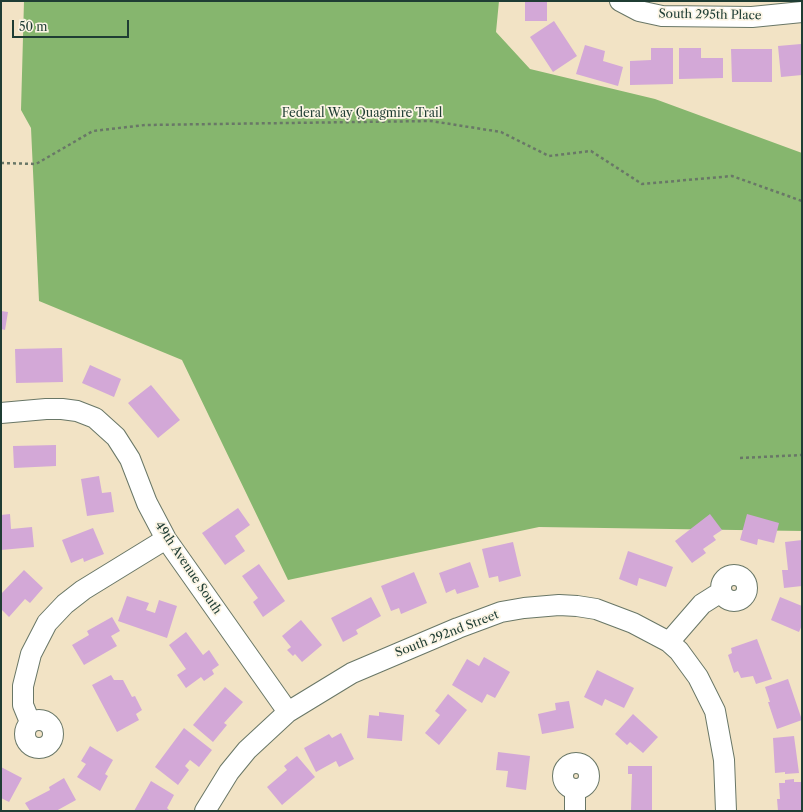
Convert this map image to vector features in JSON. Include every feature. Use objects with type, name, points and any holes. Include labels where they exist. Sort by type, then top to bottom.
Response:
[{"type":"street","name":"South 295th Place","points":[[620,1],[640,11],[662,16],[752,16],[793,9]]},
{"type":"street","name":"49th Avenue South","points":[[2,413],[62,409],[77,411],[94,418],[116,436],[125,450],[147,503],[166,539],[288,712]]},
{"type":"street","points":[[30,722],[23,706],[23,681],[31,654],[47,623],[60,608],[83,590],[166,539]]},
{"type":"street","points":[[669,642],[702,604],[721,592]]},
{"type":"street","name":"South 292nd Street","points":[[206,811],[229,772],[247,750],[288,712],[352,673],[458,628],[501,612],[524,608],[559,605],[596,609],[634,623],[669,642],[679,651],[698,677],[715,712],[724,760],[726,811]]},
{"type":"street","points":[[575,789],[575,811]]},
{"type":"path","name":"Federal Way Quagmire Trail","points":[[1,163],[36,164],[94,131],[144,125],[431,121],[501,132],[549,156],[590,151],[642,184],[732,176],[802,201]]},
{"type":"path","points":[[740,458],[802,454]]},
{"type":"green space","points":[[24,1],[499,1],[496,32],[530,69],[655,99],[802,153],[802,531],[539,527],[288,580],[182,360],[39,301],[31,128],[21,110]]},
{"type":"building","points":[[525,1],[547,1],[547,21],[525,21]]},
{"type":"building","points":[[554,21],[577,56],[553,72],[530,37]]},
{"type":"building","points":[[801,44],[802,75],[781,77],[778,46]]},
{"type":"building","points":[[585,45],[605,51],[603,61],[623,67],[618,86],[576,74]]},
{"type":"building","points":[[651,48],[673,48],[673,84],[630,85],[630,61],[651,60]]},
{"type":"building","points":[[679,48],[701,48],[701,58],[723,58],[723,78],[679,79]]},
{"type":"building","points":[[731,49],[772,49],[772,82],[732,82]]},
{"type":"building","points":[[1,311],[8,312],[5,330],[1,329]]},
{"type":"building","points":[[62,348],[63,382],[16,383],[15,349]]},
{"type":"building","points":[[90,365],[121,379],[114,397],[82,383]]},
{"type":"building","points":[[151,385],[180,420],[158,438],[128,403]]},
{"type":"building","points":[[56,445],[56,466],[14,468],[13,446]]},
{"type":"building","points":[[99,476],[102,493],[111,492],[114,512],[87,516],[81,479]]},
{"type":"building","points":[[238,508],[250,525],[235,536],[245,551],[225,565],[202,533]]},
{"type":"building","points":[[10,514],[11,529],[32,527],[34,547],[1,550],[1,515]]},
{"type":"building","points":[[710,514],[722,530],[713,536],[716,540],[703,549],[706,553],[692,563],[675,541]]},
{"type":"building","points":[[747,514],[779,523],[774,543],[758,539],[757,545],[740,540]]},
{"type":"building","points":[[93,528],[104,554],[84,562],[83,558],[71,563],[62,540]]},
{"type":"building","points":[[802,540],[802,586],[784,588],[782,570],[788,570],[785,542]]},
{"type":"building","points":[[513,542],[521,576],[499,582],[498,576],[489,578],[482,549]]},
{"type":"building","points":[[628,551],[673,567],[666,587],[639,578],[637,586],[619,579]]},
{"type":"building","points":[[470,562],[479,587],[457,594],[455,589],[446,593],[439,573]]},
{"type":"building","points":[[259,564],[285,601],[263,617],[253,602],[258,598],[242,576]]},
{"type":"building","points":[[24,570],[43,588],[30,603],[25,599],[9,617],[1,609],[1,594]]},
{"type":"building","points":[[414,572],[427,603],[401,614],[399,608],[391,611],[381,586]]},
{"type":"building","points":[[127,596],[149,603],[146,610],[155,613],[159,600],[177,606],[167,638],[118,621]]},
{"type":"building","points":[[371,597],[381,616],[356,630],[358,634],[343,642],[331,618]]},
{"type":"building","points":[[780,597],[802,606],[802,625],[799,632],[771,620]]},
{"type":"building","points":[[112,617],[120,631],[111,636],[117,646],[84,665],[72,645],[89,635],[87,631]]},
{"type":"building","points":[[301,620],[322,645],[302,662],[295,654],[293,656],[287,650],[291,647],[282,636]]},
{"type":"building","points":[[186,632],[203,655],[209,650],[219,665],[212,670],[214,674],[204,681],[201,677],[186,688],[177,675],[186,669],[169,645]]},
{"type":"building","points":[[757,639],[772,679],[756,684],[753,676],[741,678],[738,671],[734,673],[728,655],[732,653],[731,648]]},
{"type":"building","points":[[484,657],[510,672],[495,698],[487,694],[482,703],[452,685],[467,659],[479,666]]},
{"type":"building","points":[[597,670],[634,688],[624,708],[605,699],[602,706],[584,697]]},
{"type":"building","points":[[111,675],[114,680],[123,680],[132,697],[135,696],[142,710],[136,714],[139,720],[117,732],[92,685]]},
{"type":"building","points":[[788,679],[802,720],[777,729],[768,702],[770,702],[765,687]]},
{"type":"building","points":[[225,687],[243,702],[224,723],[227,725],[213,742],[193,725]]},
{"type":"building","points":[[448,694],[467,710],[439,745],[425,733],[440,715],[435,711]]},
{"type":"building","points":[[569,701],[574,728],[542,734],[538,714],[556,710],[555,703]]},
{"type":"building","points":[[379,712],[404,715],[402,741],[367,738],[369,715],[379,716]]},
{"type":"building","points":[[633,714],[658,737],[643,753],[630,742],[627,745],[615,734]]},
{"type":"building","points":[[184,728],[212,750],[199,767],[190,760],[185,766],[189,770],[178,785],[155,767]]},
{"type":"building","points":[[341,733],[354,759],[339,767],[336,761],[316,772],[304,748],[329,734],[332,738]]},
{"type":"building","points":[[794,736],[799,773],[775,773],[773,738]]},
{"type":"building","points":[[90,746],[113,760],[105,774],[108,776],[100,791],[77,777],[86,764],[81,761]]},
{"type":"building","points":[[498,752],[530,756],[526,790],[506,787],[508,771],[496,770]]},
{"type":"building","points":[[297,756],[315,777],[282,805],[267,787],[287,770],[284,766]]},
{"type":"building","points":[[628,766],[652,766],[652,810],[631,810],[632,774],[628,774]]},
{"type":"building","points":[[1,767],[22,778],[9,802],[1,798]]},
{"type":"building","points":[[64,778],[76,800],[56,811],[30,811],[25,803],[50,790],[49,787]]},
{"type":"building","points":[[794,779],[794,782],[802,782],[802,811],[778,811],[777,799],[780,799],[779,783],[785,783],[785,780]]},
{"type":"building","points":[[151,781],[174,795],[167,808],[169,810],[134,811]]}]
